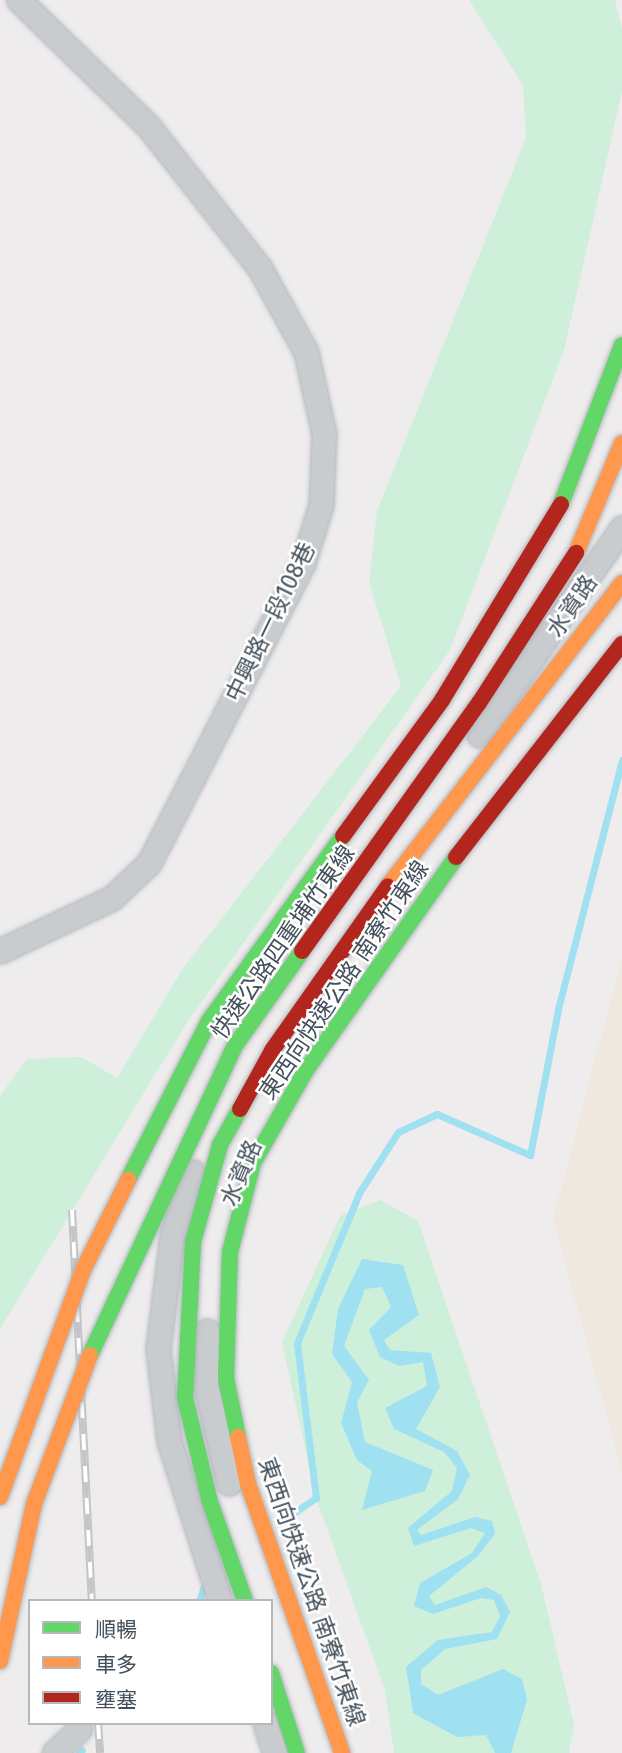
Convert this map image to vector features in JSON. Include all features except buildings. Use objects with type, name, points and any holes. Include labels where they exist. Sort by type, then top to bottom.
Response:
[{"type":"highway","name":"快速公路四重埔竹東線","points":[[0,1497],[83,1270],[209,1021],[442,700],[558,516],[622,345]]},
{"type":"highway","name":"快速公路四重埔竹東線","points":[[0,1661],[34,1504],[72,1393],[236,1044],[480,703],[590,530],[622,443]]},
{"type":"highway","name":"東西向快速公路 南寮竹東線","points":[[244,1599],[210,1502],[185,1398],[193,1242],[220,1145],[273,1049],[386,888],[622,583]]},
{"type":"highway","name":"東西向快速公路 南寮竹東線","points":[[342,1753],[248,1484],[226,1378],[234,1239],[253,1163],[306,1070],[412,913],[622,643]]},
{"type":"highway","points":[[273,1679],[297,1753]]},
{"type":"street","name":"中興路一段108巷","points":[[0,951],[112,898],[149,863],[303,563],[321,505],[324,434],[306,352],[259,267],[149,127],[19,0]]},
{"type":"street","name":"水資路","points":[[219,1599],[169,1441],[158,1349],[172,1236],[197,1160],[271,1030],[542,649],[622,528]]},
{"type":"street","name":"水資路","points":[[267,1599],[231,1492],[206,1385],[214,1245],[235,1175],[289,1074],[542,649]]},
{"type":"street","name":"水資路","points":[[276,1624],[324,1753]]},
{"type":"street","points":[[266,1725],[275,1753]]},
{"type":"street","points":[[54,1753],[79,1729]]},
{"type":"green space","points":[[469,0],[615,0],[622,29],[622,91],[564,350],[450,650],[184,1027],[0,1329],[0,1096],[27,1059],[81,1057],[117,1078],[182,970],[401,686],[369,582],[377,511],[526,138],[523,85]]},
{"type":"green space","points":[[380,1200],[418,1221],[541,1584],[574,1725],[569,1753],[394,1753],[385,1690],[316,1498],[282,1342],[340,1216]]},
{"type":"sand","points":[[622,957],[622,1472],[553,1219]]},
{"type":"water","points":[[362,1259],[403,1265],[419,1315],[384,1340],[390,1350],[431,1353],[440,1387],[416,1429],[457,1451],[470,1475],[458,1499],[417,1530],[421,1535],[475,1517],[492,1521],[495,1534],[477,1557],[429,1596],[435,1605],[486,1587],[501,1595],[510,1612],[497,1639],[445,1649],[421,1670],[421,1684],[438,1695],[503,1669],[522,1679],[527,1700],[511,1753],[495,1753],[486,1735],[457,1737],[413,1713],[406,1667],[438,1640],[492,1632],[500,1616],[494,1600],[481,1598],[433,1614],[414,1606],[420,1583],[472,1553],[485,1533],[471,1528],[414,1546],[408,1528],[452,1491],[457,1468],[444,1452],[394,1429],[385,1408],[427,1386],[423,1362],[399,1366],[380,1357],[369,1330],[391,1307],[382,1287],[365,1289],[344,1346],[369,1380],[357,1402],[365,1442],[433,1470],[425,1491],[362,1510],[372,1471],[357,1460],[341,1423],[352,1382],[332,1354],[338,1309]]},
{"type":"waterway","points":[[286,1518],[316,1498],[297,1343],[359,1193],[398,1132],[437,1114],[530,1155],[558,1009],[622,760]]},
{"type":"waterway","points":[[200,1599],[203,1589]]},
{"type":"waterway","points":[[79,1753],[82,1750]]},
{"type":"railway","points":[[72,1210],[92,1599]]},
{"type":"railway","points":[[98,1725],[100,1753]]},
{"type":"traffic: fast","points":[[561,504],[622,345]]},
{"type":"traffic: fast","points":[[128,1180],[209,1021],[343,836]]},
{"type":"traffic: fast","points":[[238,1437],[226,1378],[230,1252],[253,1163],[306,1070],[456,857]]},
{"type":"traffic: fast","points":[[90,1355],[236,1044],[302,951]]},
{"type":"traffic: fast","points":[[240,1109],[220,1145],[193,1242],[185,1398],[210,1502],[244,1599]]},
{"type":"traffic: fast","points":[[273,1679],[297,1753]]},
{"type":"traffic: slow","points":[[576,553],[622,443]]},
{"type":"traffic: slow","points":[[388,886],[622,583]]},
{"type":"traffic: slow","points":[[0,1497],[83,1270],[128,1180]]},
{"type":"traffic: slow","points":[[0,1661],[34,1504],[90,1355]]},
{"type":"traffic: slow","points":[[238,1437],[248,1484],[342,1753]]},
{"type":"traffic: jam","points":[[343,836],[442,700],[561,504]]},
{"type":"traffic: jam","points":[[302,951],[479,703],[576,553]]},
{"type":"traffic: jam","points":[[456,857],[622,644]]},
{"type":"traffic: jam","points":[[240,1109],[273,1049],[388,886]]}]
